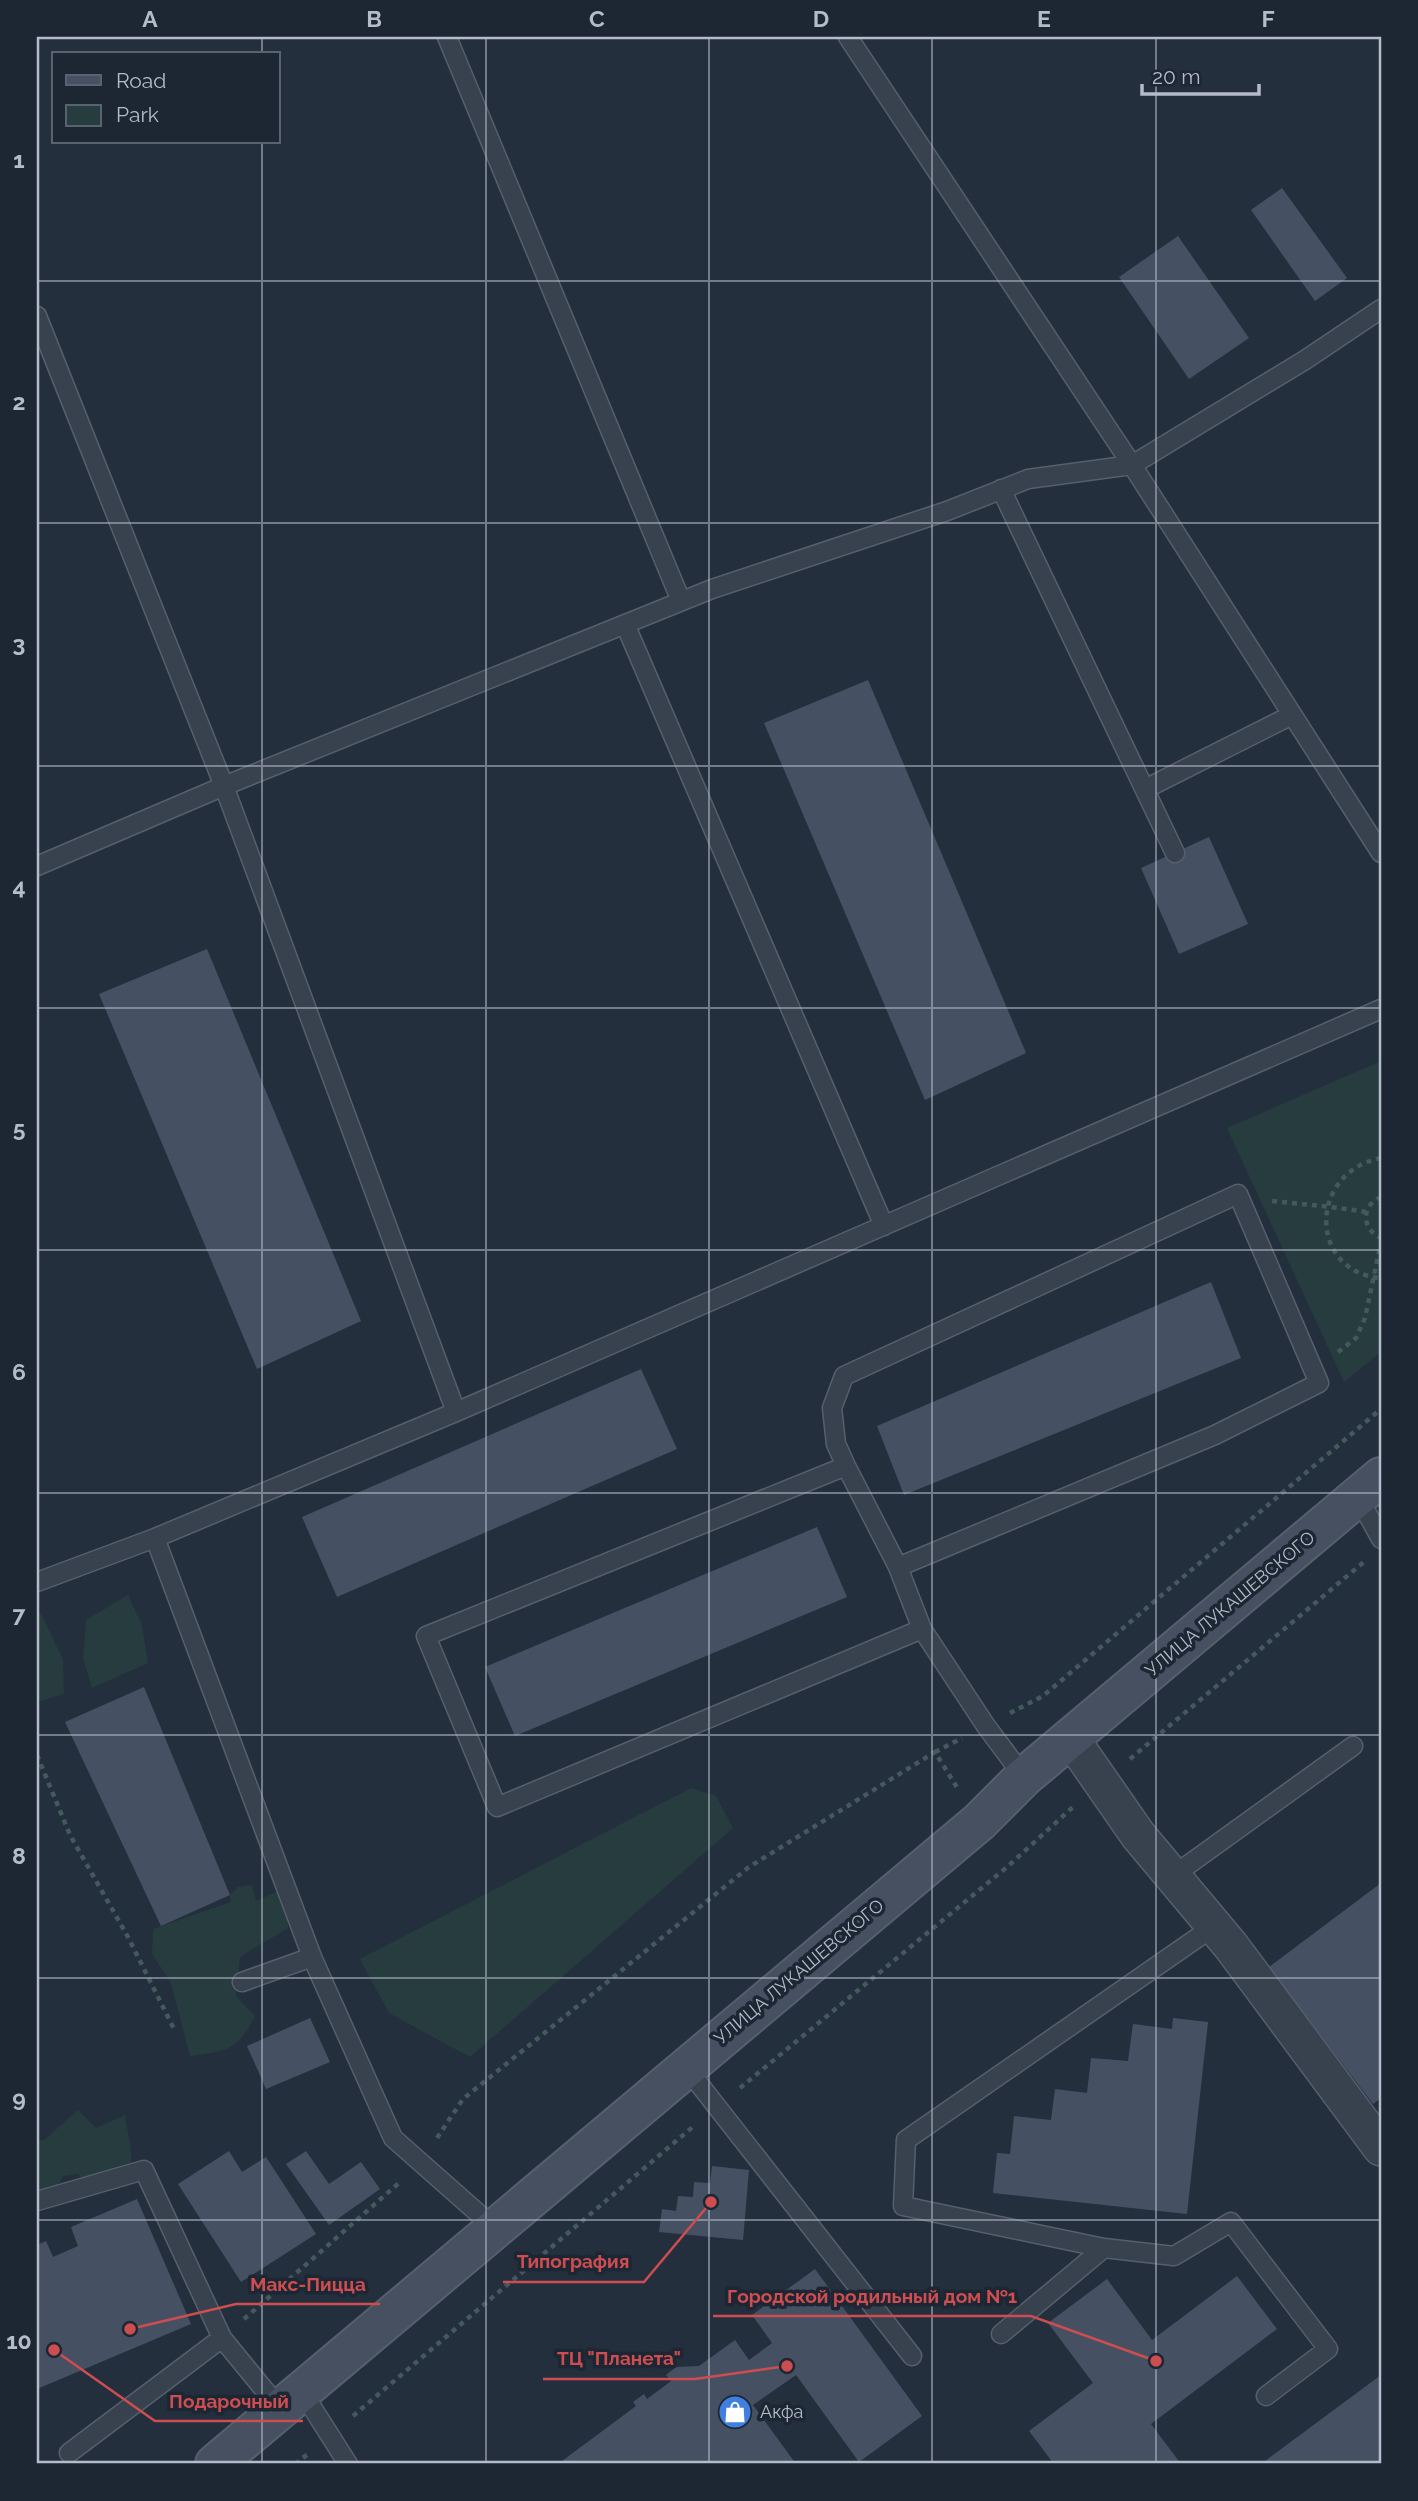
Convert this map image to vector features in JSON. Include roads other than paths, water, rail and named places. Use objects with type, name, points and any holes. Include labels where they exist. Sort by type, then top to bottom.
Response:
[{"type":"main road","name":"УЛИЦА ЛУКАШЕВСКОГО","points":[[215,2464],[496,2229],[685,2066],[979,1822],[1024,1777],[1070,1737],[1369,1487]]},
{"type":"street","points":[[1070,1737],[1138,1835],[1231,1946],[1381,2148]]},
{"type":"lane","points":[[447,37],[681,601]]},
{"type":"lane","points":[[848,37],[1132,465],[1381,853]]},
{"type":"lane","points":[[37,866],[224,786],[681,601],[947,511],[1028,479],[1132,465],[1305,360],[1381,309]]},
{"type":"lane","points":[[37,316],[224,786],[456,1412]]},
{"type":"lane","points":[[1001,489],[1175,853]]},
{"type":"lane","points":[[625,624],[884,1226]]},
{"type":"lane","points":[[1144,789],[1292,715]]},
{"type":"lane","points":[[37,1582],[155,1538],[456,1412],[1381,1009]]},
{"type":"lane","points":[[898,1567],[1215,1435],[1319,1382],[1238,1194],[844,1376],[832,1408],[836,1444],[898,1567],[922,1629],[986,1726],[1024,1777]]},
{"type":"lane","points":[[846,1466],[426,1636],[496,1807],[922,1629]]},
{"type":"lane","points":[[1369,1487],[1381,1539]]},
{"type":"lane","points":[[155,1538],[312,1956],[393,2138],[496,2229]]},
{"type":"lane","points":[[1174,1875],[1353,1746]]},
{"type":"lane","points":[[1213,1927],[906,2140],[903,2206],[1104,2248],[1174,2256],[1231,2222],[1328,2349],[1266,2396]]},
{"type":"lane","points":[[242,1982],[312,1956]]},
{"type":"lane","points":[[685,2066],[912,2356]]},
{"type":"lane","points":[[37,2201],[144,2170],[222,2338],[330,2436],[348,2464]]},
{"type":"lane","points":[[1001,2334],[1104,2248]]},
{"type":"lane","points":[[69,2453],[222,2338]]},
{"type":"place","name":"Типография","points":[[711,2202]]},
{"type":"place","name":"Макс-Пицца","points":[[130,2329]]},
{"type":"place","name":"Подарочный","points":[[54,2350]]},
{"type":"place","name":"Городской родильный дом №1","points":[[1156,2361]]},
{"type":"place","name":"ТЦ \"Планета\"","points":[[787,2366]]},
{"type":"place","name":"Акфа","points":[[735,2412]]}]
